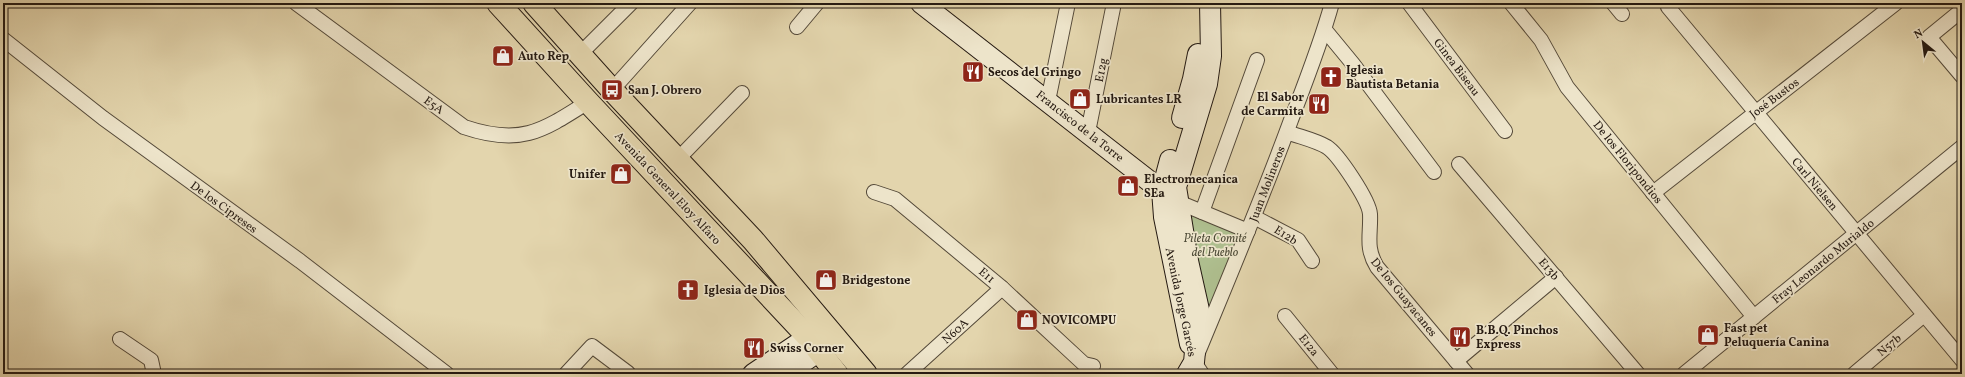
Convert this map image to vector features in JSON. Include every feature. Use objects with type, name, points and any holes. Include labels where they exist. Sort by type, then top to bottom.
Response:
[{"type":"main road","name":"Avenida General Eloy Alfaro","points":[[498,3],[588,102],[814,344],[837,374]]},
{"type":"main road","points":[[534,3],[579,55],[753,240],[866,374]]},
{"type":"main road","points":[[733,257],[753,240]]},
{"type":"street","name":"E5A","points":[[296,3],[464,127],[486,134],[510,136],[536,132],[551,125],[588,102]]},
{"type":"street","points":[[579,55],[631,3]]},
{"type":"street","points":[[612,90],[690,3]]},
{"type":"street","points":[[797,27],[817,3]]},
{"type":"street","name":"Francisco de la Torre","points":[[921,3],[1178,202],[1248,231]]},
{"type":"street","points":[[1048,102],[1068,3]]},
{"type":"street","name":"Avenida Jorge Garcés","points":[[1194,370],[1164,217],[1162,190],[1193,79],[1198,54],[1197,3]]},
{"type":"street","name":"Avenida Jorge Garcés","points":[[1194,370],[1199,310],[1176,187],[1207,84],[1211,56],[1210,3]]},
{"type":"street","name":"Juan Molineros","points":[[1194,370],[1287,132],[1325,30],[1332,3]]},
{"type":"street","name":"Ginea Biseau","points":[[1408,3],[1505,131]]},
{"type":"street","name":"De los Floripondios","points":[[1511,3],[1541,40],[1567,87],[1754,317]]},
{"type":"street","name":"José Bustos","points":[[1653,193],[1896,3]]},
{"type":"street","name":"Carl Nielsen","points":[[1668,7],[1962,360]]},
{"type":"street","name":"E12g","points":[[1088,132],[1113,8]]},
{"type":"street","points":[[1962,10],[1929,37],[1962,76]]},
{"type":"street","points":[[1325,30],[1353,64],[1434,172]]},
{"type":"street","name":"De los Cipreses","points":[[3,39],[103,118],[300,261],[447,374]]},
{"type":"street","points":[[1202,212],[1257,60]]},
{"type":"street","points":[[677,160],[742,93]]},
{"type":"street","name":"De los Guayacanes","points":[[1287,132],[1326,147],[1338,158],[1369,205],[1368,244],[1370,256],[1377,267],[1467,374]]},
{"type":"street","name":"Fray Leonardo Murialdo","points":[[1684,374],[1962,147]]},
{"type":"street","name":"E13b","points":[[1459,164],[1638,374]]},
{"type":"street","name":"E11","points":[[874,192],[896,200],[1002,288],[1084,364],[1093,366]]},
{"type":"street","name":"E12b","points":[[1254,217],[1298,240],[1312,260]]},
{"type":"street","points":[[1456,361],[1556,276]]},
{"type":"street","name":"N60A","points":[[907,374],[1002,288]]},
{"type":"street","name":"N57b","points":[[1854,374],[1924,315]]},
{"type":"street","name":"E12a","points":[[1285,316],[1332,374]]},
{"type":"street","points":[[120,339],[151,360],[154,374]]},
{"type":"street","points":[[753,374],[814,344]]},
{"type":"street","points":[[786,374],[814,344]]},
{"type":"street","points":[[566,374],[592,346],[628,373]]},
{"type":"green space","name":"Pileta Comité del Pueblo","points":[[1178,202],[1248,231],[1198,349]]},
{"type":"place","name":"Auto Rep","points":[[503,56]]},
{"type":"place","name":"Secos del Gringo","points":[[973,72]]},
{"type":"place","name":"Iglesia Bautista Betania","points":[[1331,77]]},
{"type":"place","name":"San J. Obrero","points":[[612,90]]},
{"type":"place","name":"Lubricantes LR","points":[[1080,99]]},
{"type":"place","name":"El Sabor de Carmita","points":[[1319,104]]},
{"type":"place","name":"Unifer","points":[[621,174]]},
{"type":"place","name":"Electromecanica SEa","points":[[1128,186]]},
{"type":"place","name":"Bridgestone","points":[[826,280]]},
{"type":"place","name":"Iglesia de Dios","points":[[688,290]]},
{"type":"place","name":"NOVICOMPU","points":[[1027,320]]},
{"type":"place","name":"Fast pet Peluquería Canina","points":[[1708,335]]},
{"type":"place","name":"B.B.Q. Pinchos Express","points":[[1460,337]]},
{"type":"place","name":"Swiss Corner","points":[[754,348]]}]
